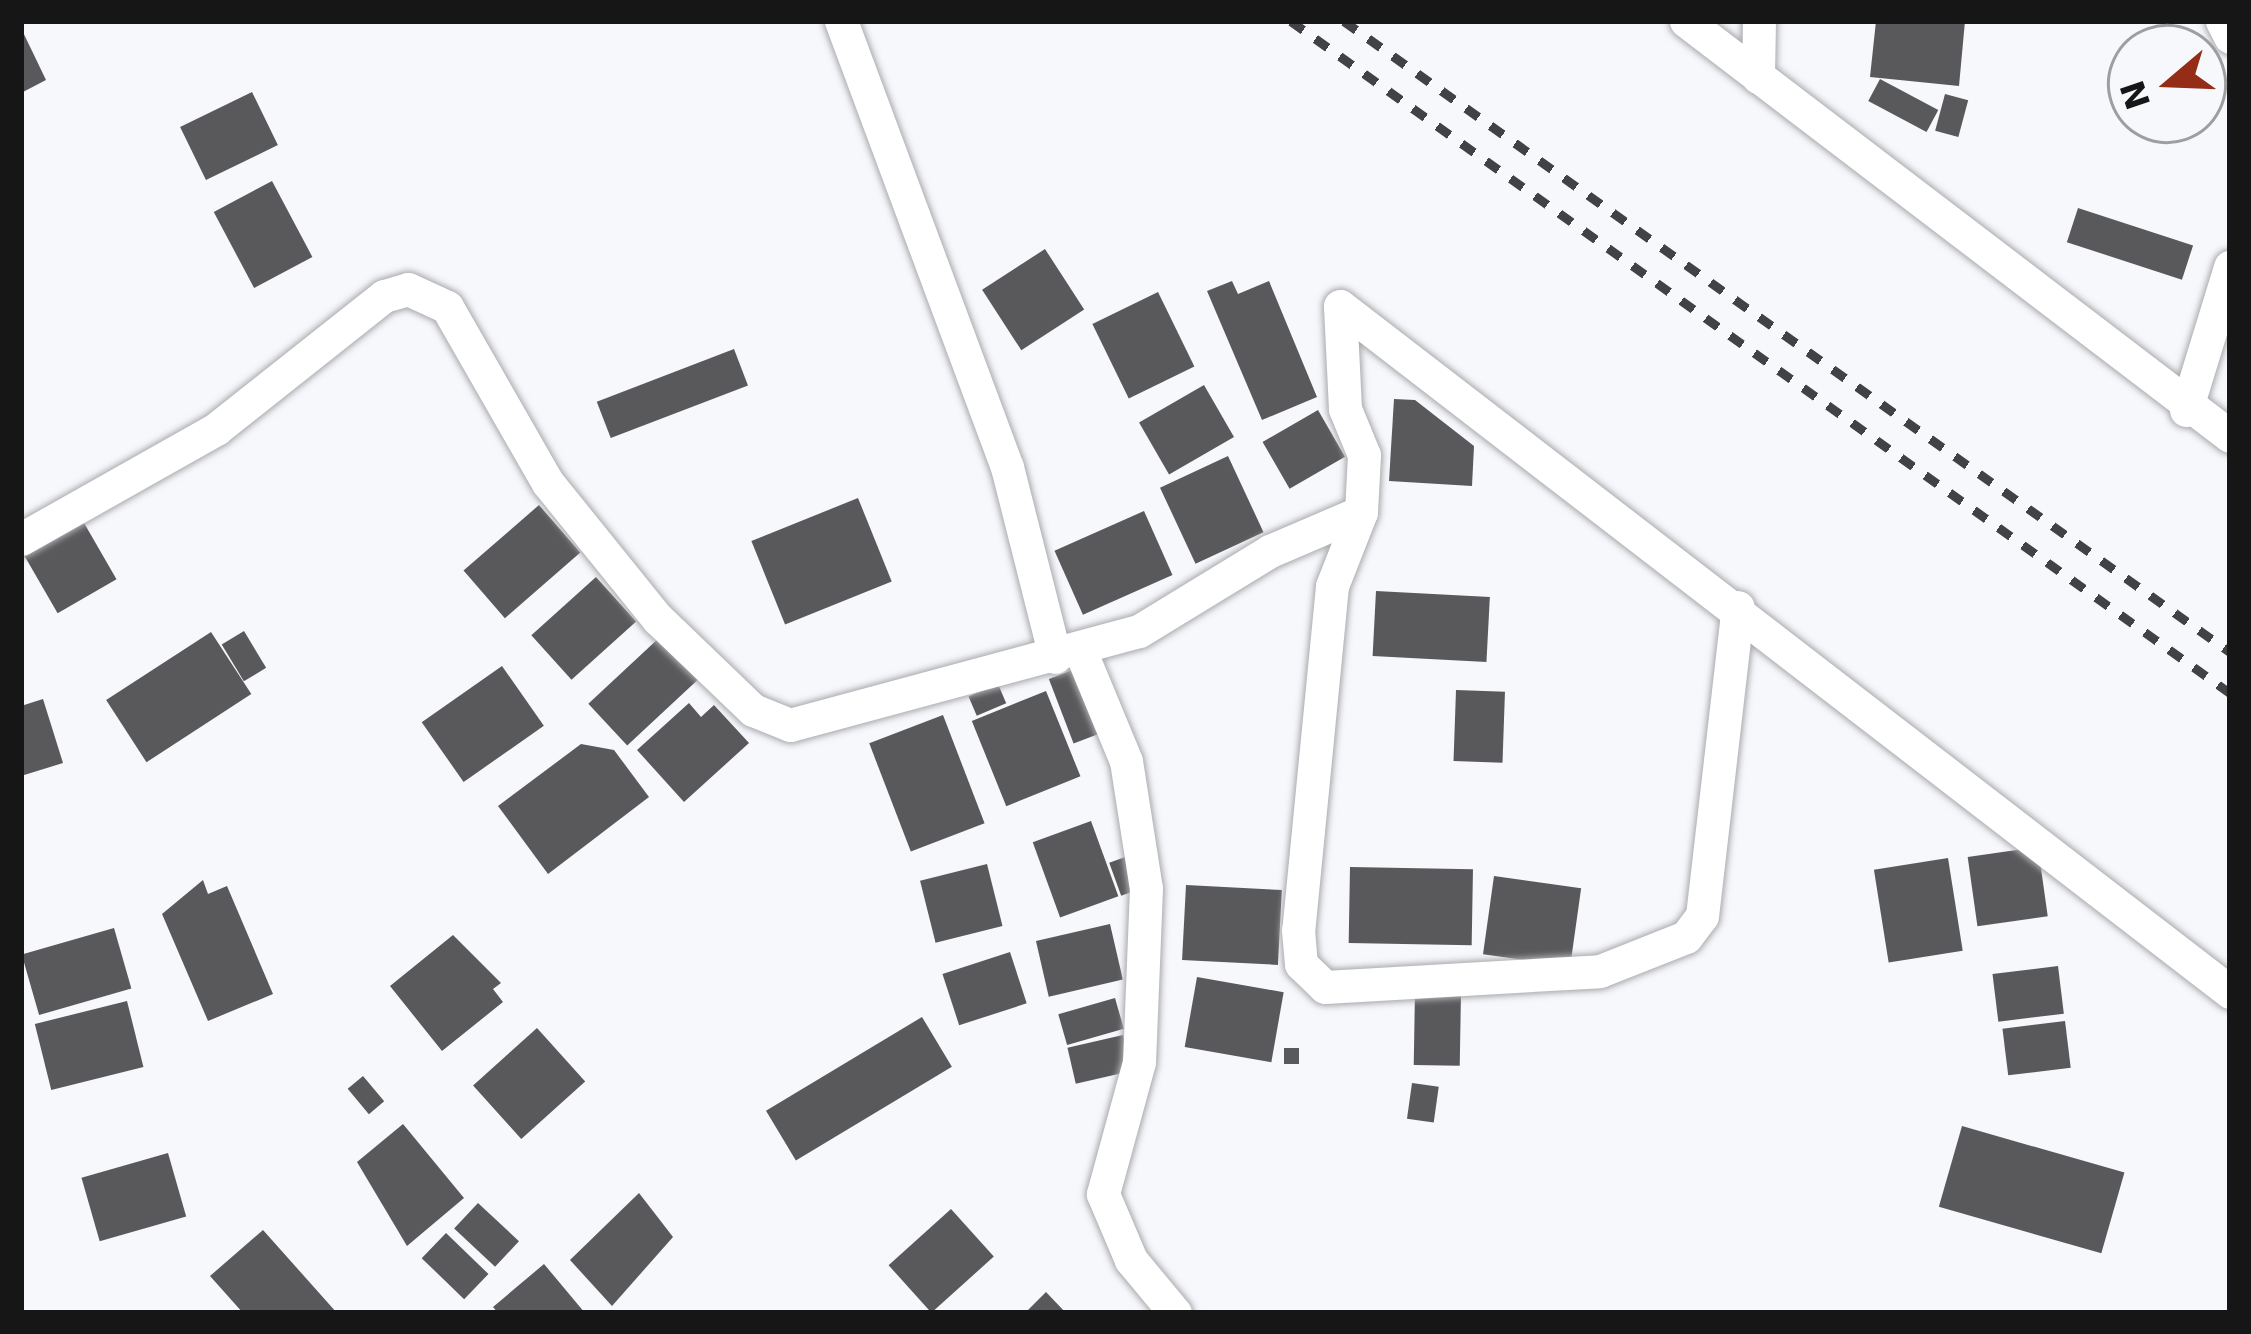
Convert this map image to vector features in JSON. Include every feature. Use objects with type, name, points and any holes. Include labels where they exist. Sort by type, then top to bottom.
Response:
[{"type":"street","points":[[841,21],[1007,467],[1067,653],[1126,761],[1146,888],[1138,1062],[1103,1193],[1131,1260],[1174,1313]]},
{"type":"street","points":[[1686,21],[2186,410],[2230,436]]},
{"type":"street","points":[[1758,77],[1759,21]]},
{"type":"street","points":[[2222,21],[2230,37]]},
{"type":"street","points":[[2186,410],[2230,267]]},
{"type":"street","points":[[21,539],[216,430],[384,296],[408,289],[446,308],[548,483],[657,619],[753,710],[790,725],[1139,631],[1270,551],[1361,512]]},
{"type":"street","points":[[1738,607],[1702,916],[1686,937],[1600,971],[1325,987],[1301,964],[1298,931],[1332,586],[1361,512],[1364,455],[1345,409],[1340,305],[1738,607],[2230,992]]},
{"type":"building","points":[[1876,21],[1965,21],[1959,86],[1870,77]]},
{"type":"building","points":[[21,28],[46,80],[21,93]]},
{"type":"building","points":[[1880,79],[1938,110],[1927,132],[1868,101]]},
{"type":"building","points":[[252,92],[278,145],[206,180],[180,127]]},
{"type":"building","points":[[1945,94],[1968,100],[1958,137],[1935,131]]},
{"type":"building","points":[[272,181],[312,257],[254,288],[214,212]]},
{"type":"building","points":[[2078,208],[2193,245],[2182,280],[2067,242]]},
{"type":"building","points":[[1045,249],[1084,309],[1021,350],[982,290]]},
{"type":"building","points":[[1232,281],[1238,294],[1269,281],[1317,397],[1262,420],[1207,291]]},
{"type":"building","points":[[1158,292],[1194,367],[1129,399],[1092,324]]},
{"type":"building","points":[[734,349],[748,385],[611,438],[597,402]]},
{"type":"building","points":[[1204,385],[1234,437],[1169,474],[1139,422]]},
{"type":"building","points":[[1394,399],[1415,400],[1474,446],[1472,486],[1389,481]]},
{"type":"building","points":[[1318,410],[1345,457],[1290,489],[1263,442]]},
{"type":"building","points":[[1228,456],[1263,532],[1196,564],[1160,488]]},
{"type":"building","points":[[858,498],[892,581],[785,625],[751,541]]},
{"type":"building","points":[[539,505],[580,553],[505,618],[464,571]]},
{"type":"building","points":[[1144,511],[1172,575],[1083,615],[1054,551]]},
{"type":"building","points":[[80,516],[116,579],[58,613],[21,550]]},
{"type":"building","points":[[596,577],[636,622],[571,680],[531,635]]},
{"type":"building","points":[[1376,591],[1490,597],[1486,662],[1373,656]]},
{"type":"building","points":[[244,631],[266,668],[244,681],[222,644]]},
{"type":"building","points":[[211,632],[251,694],[146,762],[106,700]]},
{"type":"building","points":[[660,637],[699,679],[627,746],[588,704]]},
{"type":"building","points":[[502,666],[544,726],[464,782],[422,722]]},
{"type":"building","points":[[1075,669],[1100,733],[1074,743],[1049,679]]},
{"type":"building","points":[[998,684],[1006,703],[977,716],[969,697]]},
{"type":"building","points":[[1456,690],[1505,692],[1502,763],[1454,761]]},
{"type":"building","points":[[1046,691],[1080,776],[1006,806],[972,721]]},
{"type":"building","points":[[43,699],[63,763],[21,776],[21,706]]},
{"type":"building","points":[[689,703],[701,717],[714,705],[749,743],[684,802],[637,750]]},
{"type":"building","points":[[943,715],[985,823],[911,852],[869,743]]},
{"type":"building","points":[[581,744],[614,750],[649,797],[548,874],[498,806]]},
{"type":"building","points":[[1091,821],[1118,896],[1060,917],[1033,842]]},
{"type":"building","points":[[2038,847],[2048,916],[1977,926],[1968,857]]},
{"type":"building","points":[[1128,856],[1140,889],[1121,896],[1109,863]]},
{"type":"building","points":[[1948,858],[1963,951],[1889,963],[1874,870]]},
{"type":"building","points":[[987,864],[1002,926],[936,943],[920,881]]},
{"type":"building","points":[[1350,867],[1473,869],[1472,945],[1349,943]]},
{"type":"building","points":[[1494,876],[1581,888],[1570,966],[1483,954]]},
{"type":"building","points":[[203,880],[208,894],[227,886],[273,994],[208,1021],[162,914]]},
{"type":"building","points":[[1186,885],[1282,890],[1278,965],[1182,960]]},
{"type":"building","points":[[1110,924],[1123,980],[1049,997],[1036,941]]},
{"type":"building","points":[[114,928],[131,989],[39,1015],[22,954]]},
{"type":"building","points":[[453,935],[501,983],[493,989],[503,1002],[442,1051],[390,986]]},
{"type":"building","points":[[1010,952],[1027,1003],[959,1025],[942,974]]},
{"type":"building","points":[[2058,966],[2064,1014],[1998,1022],[1992,974]]},
{"type":"building","points":[[1197,977],[1284,992],[1271,1062],[1185,1047]]},
{"type":"building","points":[[1415,992],[1461,993],[1460,1066],[1414,1065]]},
{"type":"building","points":[[1115,998],[1124,1029],[1067,1045],[1058,1014]]},
{"type":"building","points":[[127,1001],[143,1067],[51,1090],[35,1024]]},
{"type":"building","points":[[922,1017],[952,1067],[796,1160],[766,1111]]},
{"type":"building","points":[[2065,1021],[2071,1068],[2008,1075],[2002,1029]]},
{"type":"building","points":[[537,1028],[585,1082],[521,1139],[473,1086]]},
{"type":"building","points":[[1123,1035],[1131,1071],[1076,1084],[1067,1048]]},
{"type":"building","points":[[1284,1048],[1299,1048],[1299,1064],[1284,1064]]},
{"type":"building","points":[[363,1076],[384,1101],[369,1114],[348,1089]]},
{"type":"building","points":[[1412,1083],[1439,1087],[1434,1122],[1407,1119]]},
{"type":"building","points":[[403,1124],[464,1198],[407,1246],[357,1162]]},
{"type":"building","points":[[1962,1126],[2124,1173],[2101,1253],[1939,1207]]},
{"type":"building","points":[[168,1153],[186,1216],[100,1241],[81,1178]]},
{"type":"building","points":[[639,1193],[673,1237],[612,1306],[570,1260]]},
{"type":"building","points":[[478,1203],[519,1241],[495,1267],[454,1229]]},
{"type":"building","points":[[951,1209],[994,1257],[931,1313],[889,1265]]},
{"type":"building","points":[[263,1230],[337,1313],[243,1313],[210,1276]]},
{"type":"building","points":[[446,1233],[488,1274],[464,1299],[422,1258]]},
{"type":"building","points":[[544,1264],[585,1313],[498,1313],[493,1307]]},
{"type":"building","points":[[1046,1292],[1066,1313],[1025,1313]]},
{"type":"railway","points":[[1291,21],[2230,693]]},
{"type":"railway","points":[[1344,21],[2230,652]]}]
